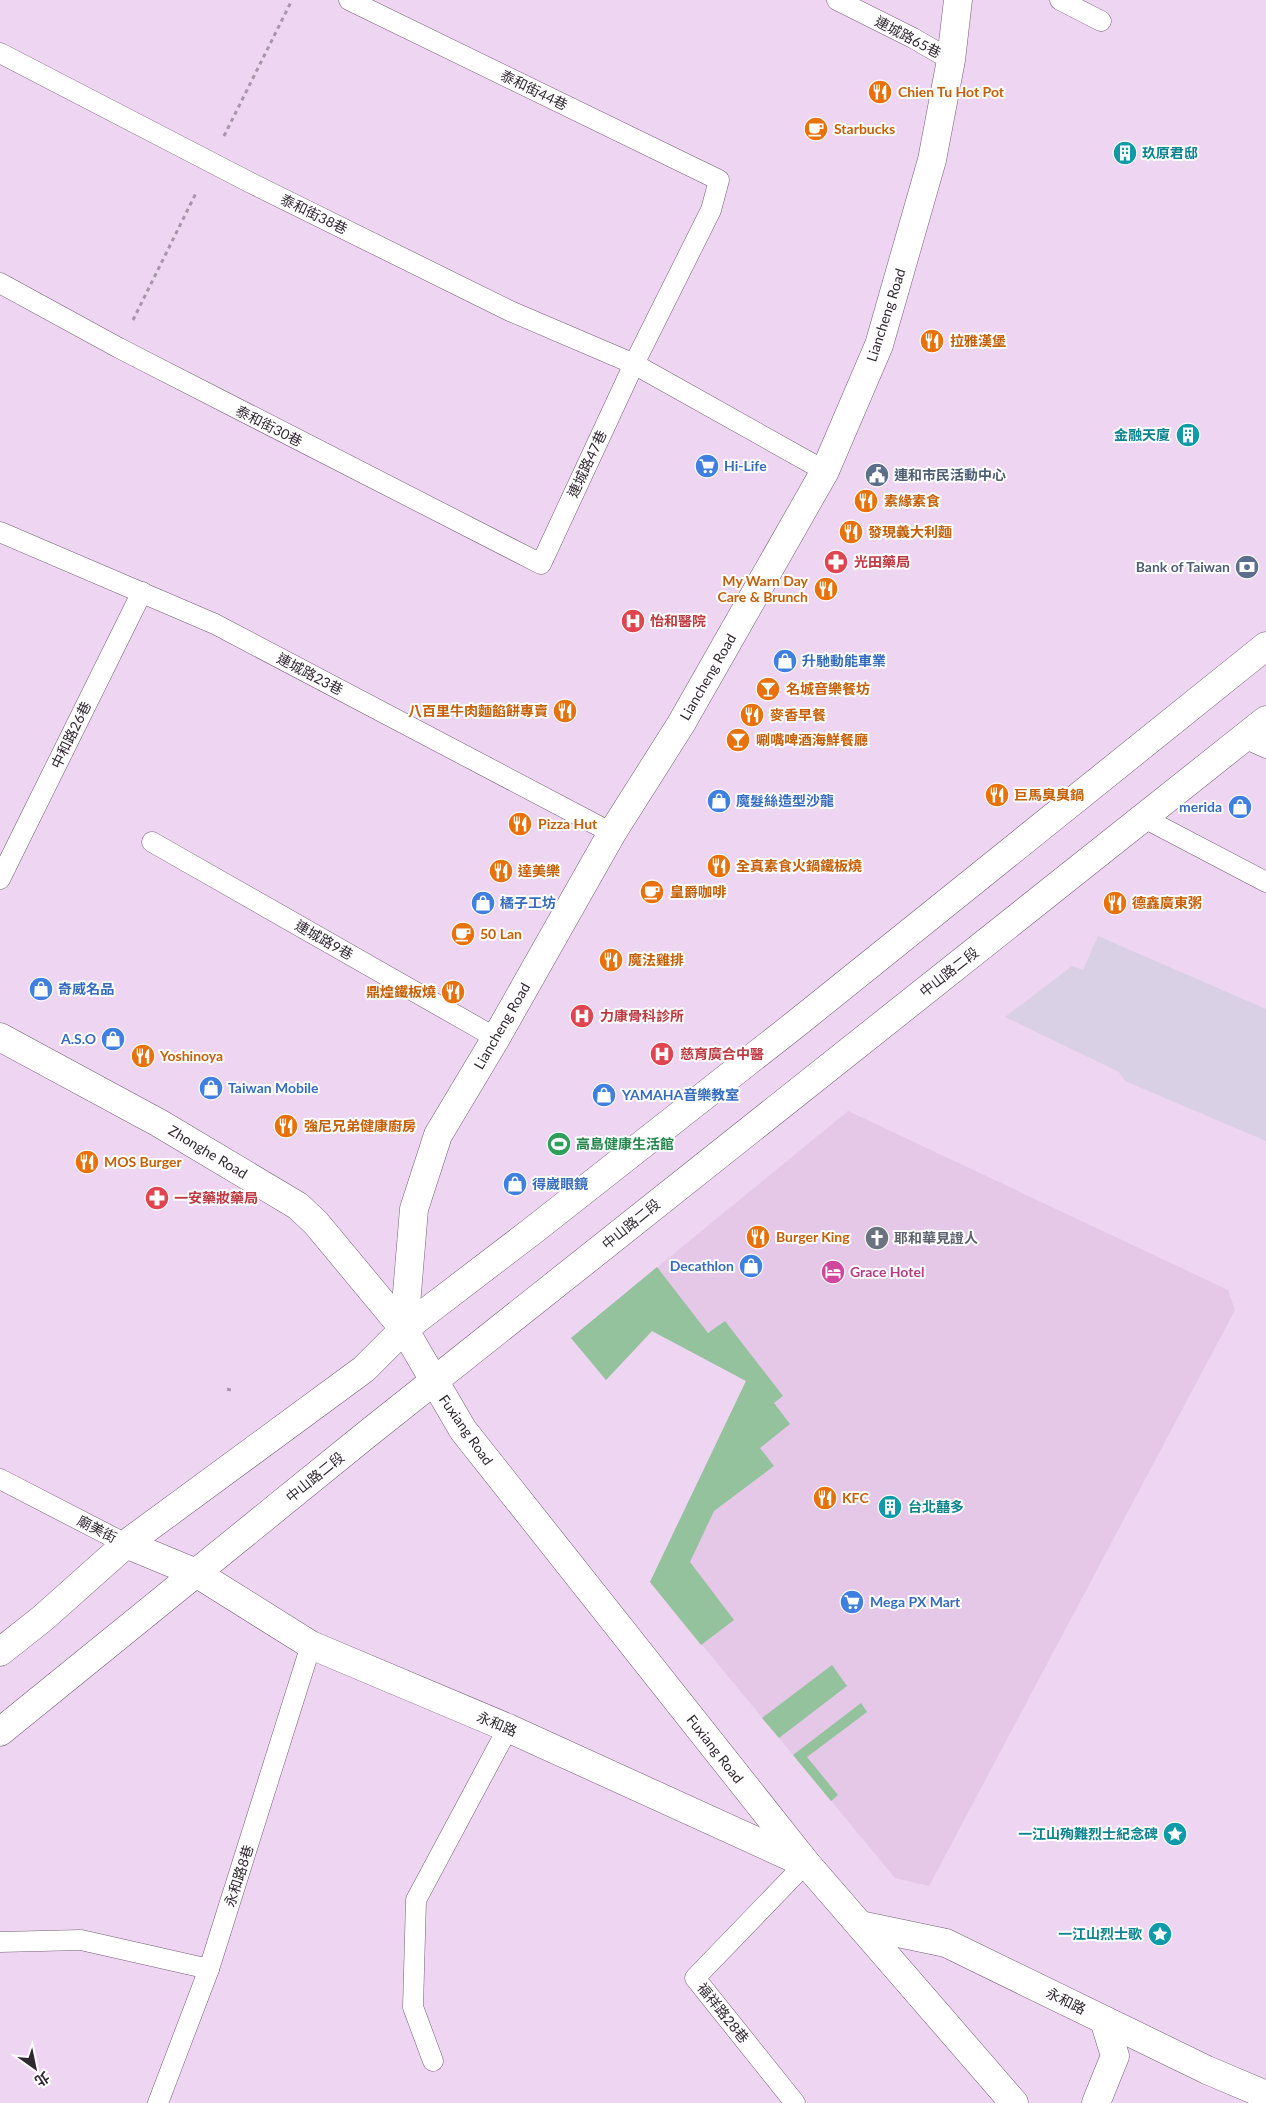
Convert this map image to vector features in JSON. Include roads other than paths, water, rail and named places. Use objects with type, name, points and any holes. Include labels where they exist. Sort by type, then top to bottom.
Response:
[{"type":"street","name":"Liancheng Road","points":[[404,1329],[414,1209],[438,1136],[612,833],[681,724],[825,471],[878,346],[932,160],[951,60],[958,0]]},
{"type":"street","points":[[0,1652],[43,1618],[126,1544],[364,1369],[404,1329],[798,1023],[1266,646]]},
{"type":"street","name":"中山路二段","points":[[0,1732],[434,1382],[1144,818],[1255,743],[1266,720]]},
{"type":"street","name":"Zhonghe Road","points":[[0,1037],[159,1123],[298,1206],[316,1223],[404,1329],[434,1382]]},
{"type":"street","name":"Fuxiang Road","points":[[434,1382],[463,1430],[806,1863],[1014,2103]]},
{"type":"street","name":"廟美街","points":[[126,1544],[196,1573]]},
{"type":"street","name":"永和路","points":[[196,1573],[311,1646],[508,1728],[806,1863]]},
{"type":"street","name":"永和路","points":[[860,1924],[946,1944],[1206,2070],[1266,2095]]},
{"type":"street","points":[[1096,2103],[1115,2056],[1104,2020]]},
{"type":"lane","name":"泰和街44巷","points":[[349,0],[719,180]]},
{"type":"lane","name":"連城路65巷","points":[[837,0],[913,38],[951,60]]},
{"type":"lane","points":[[1060,0],[1101,21]]},
{"type":"lane","name":"泰和街38巷","points":[[0,53],[251,183],[510,311],[634,364]]},
{"type":"lane","name":"連城路47巷","points":[[541,564],[634,364],[710,210],[719,180]]},
{"type":"lane","name":"泰和街30巷","points":[[0,283],[119,348],[541,564]]},
{"type":"lane","points":[[634,364],[825,471]]},
{"type":"lane","name":"連城路23巷","points":[[0,532],[215,624],[612,833]]},
{"type":"lane","name":"中和路26巷","points":[[0,879],[142,592]]},
{"type":"lane","points":[[1144,818],[1266,882]]},
{"type":"lane","name":"連城路9巷","points":[[152,842],[496,1038]]},
{"type":"lane","name":"廟美街","points":[[0,1479],[126,1544]]},
{"type":"lane","name":"永和路8巷","points":[[158,2103],[209,1969],[311,1646]]},
{"type":"lane","points":[[433,2061],[413,2007],[416,1900],[508,1728]]},
{"type":"lane","name":"福祥路28巷","points":[[795,2103],[695,1978],[806,1863]]},
{"type":"lane","points":[[0,1942],[81,1940],[209,1969]]},
{"type":"place","name":"Chien Tu Hot Pot","points":[[880,92]]},
{"type":"place","name":"Starbucks","points":[[816,129]]},
{"type":"place","name":"玖原君邸","points":[[1125,153]]},
{"type":"place","name":"拉雅漢堡","points":[[932,341]]},
{"type":"place","name":"金融天廈","points":[[1188,435]]},
{"type":"place","name":"Hi-Life","points":[[707,466]]},
{"type":"place","name":"連和市民活動中心","points":[[877,475]]},
{"type":"place","name":"素緣素食","points":[[866,501]]},
{"type":"place","name":"發現義大利麵","points":[[851,532]]},
{"type":"place","name":"光田藥局","points":[[836,562]]},
{"type":"place","name":"Bank of Taiwan","points":[[1247,567]]},
{"type":"place","name":"My Warn Day Care & Brunch","points":[[826,589]]},
{"type":"place","name":"怡和醫院","points":[[633,621]]},
{"type":"place","name":"升馳動能車業","points":[[785,661]]},
{"type":"place","name":"名城音樂餐坊","points":[[768,689]]},
{"type":"place","name":"八百里牛肉麵餡餅專賣","points":[[565,711]]},
{"type":"place","name":"麥香早餐","points":[[752,715]]},
{"type":"place","name":"唰嘴啤酒海鮮餐廳","points":[[738,740]]},
{"type":"place","name":"巨馬臭臭鍋","points":[[997,795]]},
{"type":"place","name":"魔髮絲造型沙龍","points":[[719,801]]},
{"type":"place","name":"merida","points":[[1240,807]]},
{"type":"place","name":"Pizza Hut","points":[[520,824]]},
{"type":"place","name":"全真素食火鍋鐵板燒","points":[[719,866]]},
{"type":"place","name":"達美樂","points":[[501,871]]},
{"type":"place","name":"皇爵咖啡","points":[[652,892]]},
{"type":"place","name":"橘子工坊","points":[[483,903]]},
{"type":"place","name":"德鑫廣東粥","points":[[1115,903]]},
{"type":"place","name":"50 Lan","points":[[463,934]]},
{"type":"place","name":"魔法雞排","points":[[611,960]]},
{"type":"place","name":"奇威名品","points":[[41,989]]},
{"type":"place","name":"鼎煌鐵板燒","points":[[453,992]]},
{"type":"place","name":"力康骨科診所","points":[[582,1016]]},
{"type":"place","name":"A.S.O","points":[[113,1039]]},
{"type":"place","name":"慈育廣合中醫","points":[[662,1054]]},
{"type":"place","name":"Yoshinoya","points":[[143,1056]]},
{"type":"place","name":"Taiwan Mobile","points":[[211,1088]]},
{"type":"place","name":"YAMAHA音樂教室","points":[[604,1095]]},
{"type":"place","name":"強尼兄弟健康廚房","points":[[286,1126]]},
{"type":"place","name":"高島健康生活館","points":[[559,1144]]},
{"type":"place","name":"MOS Burger","points":[[87,1162]]},
{"type":"place","name":"得崴眼鏡","points":[[515,1184]]},
{"type":"place","name":"一安藥妝藥局","points":[[157,1198]]},
{"type":"place","name":"Burger King","points":[[758,1237]]},
{"type":"place","name":"耶和華見證人","points":[[877,1238]]},
{"type":"place","name":"Decathlon","points":[[751,1266]]},
{"type":"place","name":"Grace Hotel","points":[[833,1272]]},
{"type":"place","name":"KFC","points":[[825,1498]]},
{"type":"place","name":"台北囍多","points":[[890,1507]]},
{"type":"place","name":"Mega PX Mart","points":[[852,1602]]},
{"type":"place","name":"一江山殉難烈士紀念碑","points":[[1175,1834]]},
{"type":"place","name":"一江山烈士歌","points":[[1160,1934]]}]
